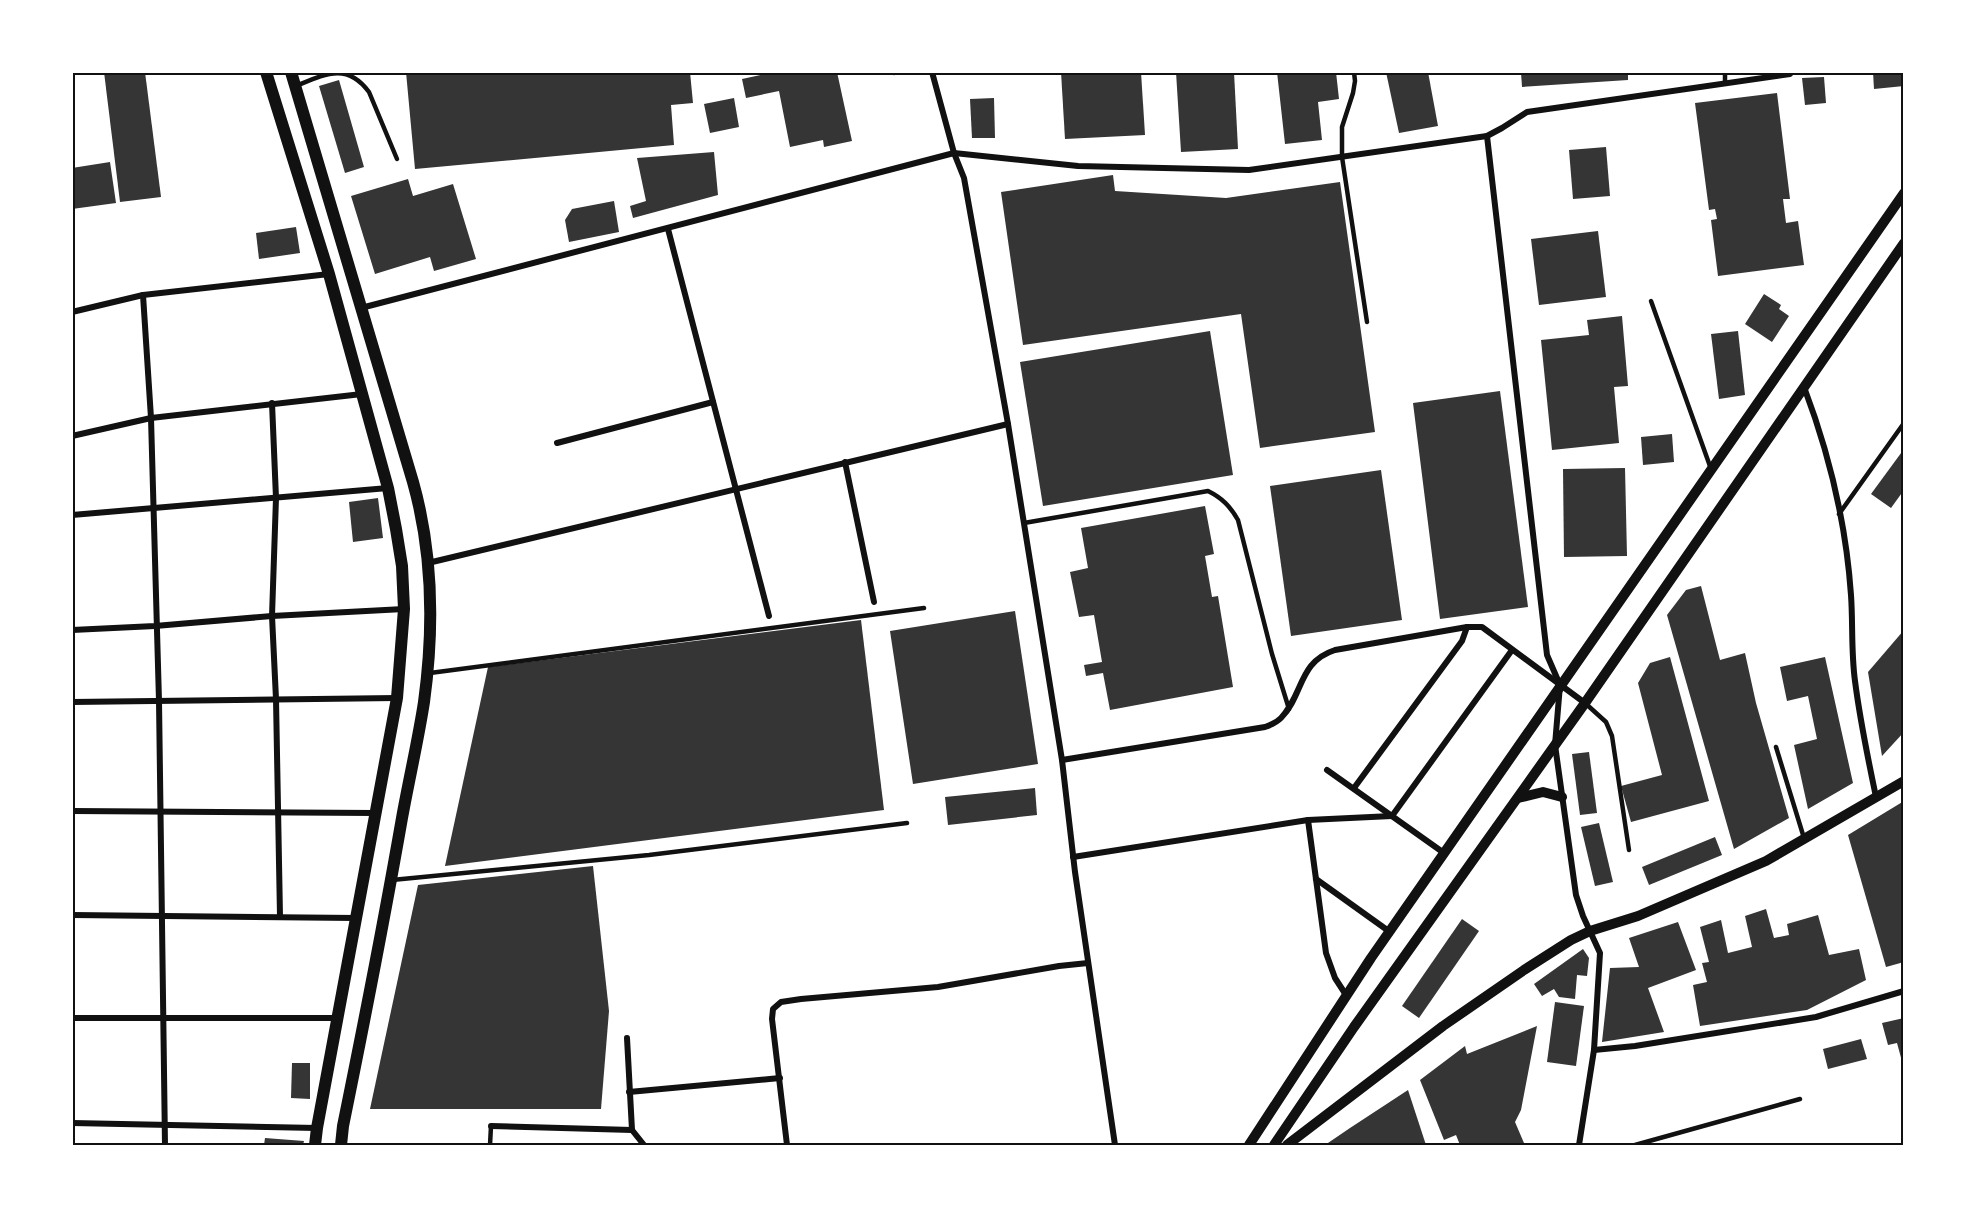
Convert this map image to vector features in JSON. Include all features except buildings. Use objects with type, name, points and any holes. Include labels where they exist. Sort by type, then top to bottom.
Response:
[{"type":"main road","points":[[266,72],[329,274],[388,488],[402,566],[404,609],[397,698],[315,1145]]},
{"type":"main road","points":[[291,72],[416,493],[428,563],[430,608],[424,703],[341,1145]]},
{"type":"street","points":[[932,72],[954,153],[964,178],[1008,424],[1062,760],[1073,857],[1115,1145]]},
{"type":"street","points":[[360,308],[668,230],[954,153],[1078,166],[1243,170],[1487,135],[1527,112],[1790,74]]},
{"type":"street","points":[[1487,135],[1547,655],[1560,685],[1555,745],[1562,797],[1578,905],[1600,953],[1594,1050],[1579,1145]]},
{"type":"street","points":[[1249,1145],[1346,995],[1904,193]]},
{"type":"street","points":[[668,230],[769,616]]},
{"type":"street","points":[[1274,1145],[1361,1017],[1585,703],[1904,243]]},
{"type":"street","points":[[72,312],[143,295],[329,274]]},
{"type":"street","points":[[143,295],[151,418],[155,626],[159,701],[165,1145]]},
{"type":"street","points":[[1804,387],[1820,429],[1833,474],[1851,595],[1851,634],[1855,679],[1876,797]]},
{"type":"street","points":[[72,436],[151,418],[363,394]]},
{"type":"street","points":[[557,443],[713,402]]},
{"type":"street","points":[[272,403],[276,498],[272,616],[280,916]]},
{"type":"street","points":[[428,563],[1008,424]]},
{"type":"street","points":[[845,462],[874,602]]},
{"type":"street","points":[[72,515],[388,488]]},
{"type":"street","points":[[72,630],[404,609]]},
{"type":"street","points":[[1062,760],[1265,728],[1279,720],[1289,709],[1306,670],[1323,654],[1467,627],[1482,627],[1585,703]]},
{"type":"street","points":[[1354,788],[1462,641],[1467,627]]},
{"type":"street","points":[[1392,816],[1512,650]]},
{"type":"street","points":[[72,702],[397,698]]},
{"type":"street","points":[[1327,770],[1444,853]]},
{"type":"street","points":[[1287,1145],[1443,1026],[1524,970],[1590,931],[1638,916],[1745,871],[1804,840],[1904,781]]},
{"type":"street","points":[[1518,798],[1543,792],[1562,797]]},
{"type":"street","points":[[72,811],[376,813]]},
{"type":"street","points":[[1073,857],[1308,820],[1392,816]]},
{"type":"street","points":[[1308,820],[1329,965],[1346,995]]},
{"type":"street","points":[[1316,879],[1390,932]]},
{"type":"street","points":[[72,915],[356,918]]},
{"type":"street","points":[[786,1145],[772,1019],[773,1009],[781,1002],[938,987],[1088,963]]},
{"type":"street","points":[[1594,1050],[1635,1046],[1816,1017],[1904,991]]},
{"type":"street","points":[[72,1018],[337,1018]]},
{"type":"street","points":[[627,1038],[632,1130],[644,1145]]},
{"type":"street","points":[[629,1092],[780,1078]]},
{"type":"street","points":[[72,1123],[317,1128]]},
{"type":"street","points":[[491,1126],[632,1130]]},
{"type":"lane","points":[[296,86],[321,76],[342,72],[363,83],[369,92],[397,159]]},
{"type":"lane","points":[[1354,72],[1353,93],[1342,127],[1342,157],[1367,322]]},
{"type":"lane","points":[[1725,72],[1725,83]]},
{"type":"lane","points":[[1651,301],[1711,469]]},
{"type":"lane","points":[[1839,514],[1904,423]]},
{"type":"lane","points":[[1024,523],[1208,491],[1218,496],[1229,505],[1238,520],[1272,654],[1289,709]]},
{"type":"lane","points":[[427,673],[924,609]]},
{"type":"lane","points":[[1585,703],[1602,717],[1610,728],[1629,850]]},
{"type":"lane","points":[[1776,747],[1804,840]]},
{"type":"lane","points":[[392,880],[649,855],[907,823]]},
{"type":"lane","points":[[1635,1145],[1800,1099]]},
{"type":"lane","points":[[490,1145],[491,1126]]}]
